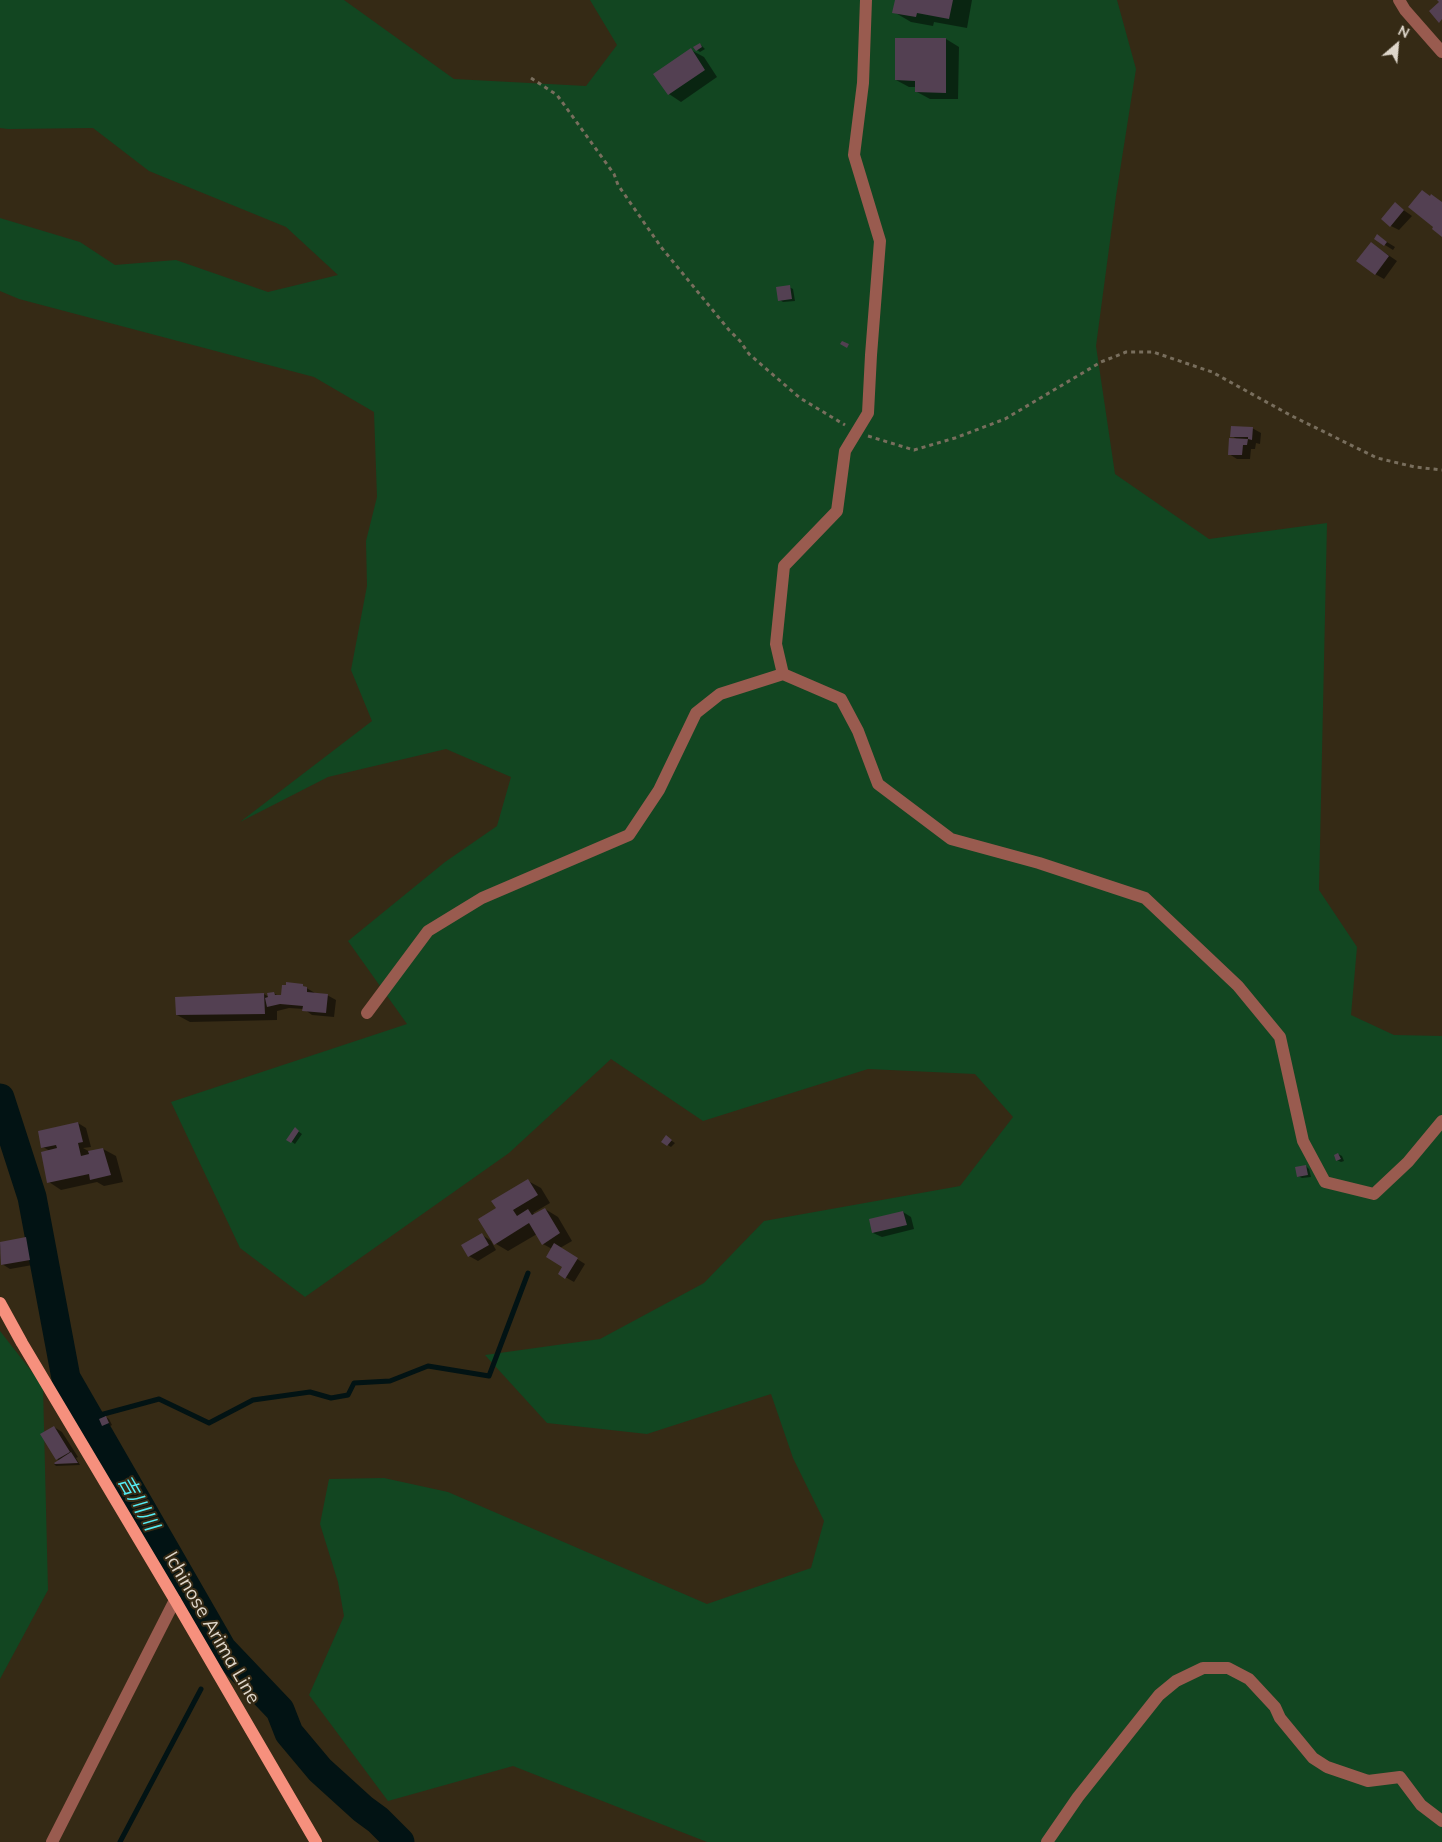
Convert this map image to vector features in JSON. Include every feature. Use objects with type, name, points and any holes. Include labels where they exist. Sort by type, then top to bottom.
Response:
[{"type":"main road","name":"Ichinose Arima Line","points":[[0,1303],[316,1842]]},
{"type":"street","points":[[783,674],[776,644],[784,566],[837,511],[845,451],[868,413],[870,355],[880,241],[854,155],[863,83],[866,0]]},
{"type":"street","points":[[1399,0],[1404,10],[1442,52]]},
{"type":"street","points":[[368,1013],[428,932],[482,898],[628,835],[659,790],[696,712],[720,694],[783,674],[841,699],[858,731],[878,784],[951,839],[1039,864],[1145,898],[1238,986],[1280,1038],[1303,1141],[1325,1182],[1374,1194],[1408,1162],[1442,1121]]},
{"type":"street","points":[[52,1842],[175,1600]]},
{"type":"street","points":[[1047,1842],[1078,1797],[1159,1695],[1176,1681],[1203,1668],[1228,1668],[1249,1679],[1275,1707],[1280,1718],[1313,1758],[1327,1767],[1368,1781],[1400,1777],[1421,1805],[1442,1821]]},
{"type":"path","points":[[530,78],[557,95],[614,174],[618,185],[661,246],[740,341],[748,354],[800,398],[856,432],[914,450],[955,438],[1005,419],[1109,359],[1126,352],[1153,352],[1212,372],[1290,415],[1377,458],[1415,467],[1442,470]]},
{"type":"green space","points":[[0,0],[344,0],[454,79],[586,86],[617,45],[590,0],[1117,0],[1136,69],[1116,196],[1096,346],[1115,474],[1209,539],[1327,523],[1319,890],[1357,947],[1351,1015],[1394,1035],[1442,1036],[1442,1842],[707,1842],[513,1766],[388,1801],[309,1695],[344,1616],[338,1582],[320,1524],[329,1479],[384,1478],[448,1492],[707,1604],[811,1568],[824,1521],[793,1458],[771,1394],[647,1434],[547,1423],[485,1355],[600,1339],[704,1283],[764,1221],[960,1186],[1013,1117],[975,1074],[868,1069],[703,1121],[611,1059],[509,1153],[305,1297],[240,1248],[171,1102],[407,1024],[348,941],[445,862],[497,826],[511,777],[446,749],[328,777],[240,822],[372,721],[351,670],[367,586],[366,541],[377,497],[374,412],[314,377],[19,299],[0,291],[0,218],[80,242],[115,265],[176,260],[268,292],[338,275],[286,227],[149,171],[93,128],[0,128]]},
{"type":"green space","points":[[0,1331],[43,1386],[48,1590],[0,1679]]},
{"type":"building","points":[[895,0],[953,0],[949,19],[917,13],[916,17],[892,13]]},
{"type":"building","points":[[1437,0],[1442,0],[1442,19],[1439,23],[1429,11],[1439,2]]},
{"type":"building","points":[[895,38],[946,38],[946,93],[915,92],[915,81],[895,80]]},
{"type":"building","points":[[700,43],[702,47],[696,51],[693,47]]},
{"type":"building","points":[[691,48],[705,70],[668,95],[653,74]]},
{"type":"building","points":[[1422,190],[1442,202],[1442,237],[1432,229],[1433,227],[1408,207]]},
{"type":"building","points":[[1395,202],[1404,210],[1390,227],[1381,219]]},
{"type":"building","points":[[1377,234],[1387,242],[1384,246],[1374,239]]},
{"type":"building","points":[[1371,242],[1389,256],[1375,275],[1356,261]]},
{"type":"building","points":[[790,285],[792,299],[778,301],[776,287]]},
{"type":"building","points":[[842,341],[849,344],[847,348],[840,344]]},
{"type":"building","points":[[1231,426],[1253,427],[1252,440],[1248,439],[1248,437],[1230,437]]},
{"type":"building","points":[[1229,438],[1248,439],[1247,445],[1243,445],[1242,455],[1228,455]]},
{"type":"building","points":[[286,982],[303,984],[303,986],[307,987],[307,992],[328,994],[326,1013],[302,1011],[303,1006],[280,1004],[267,1007],[265,998],[268,997],[267,993],[274,992],[275,995],[281,995],[282,985],[286,985]]},
{"type":"building","points":[[264,993],[265,1014],[176,1015],[175,997]]},
{"type":"building","points":[[78,1122],[83,1142],[78,1143],[81,1156],[89,1154],[88,1151],[103,1148],[111,1175],[90,1180],[89,1174],[47,1183],[41,1152],[57,1148],[56,1145],[41,1148],[38,1131]]},
{"type":"building","points":[[295,1127],[299,1131],[291,1143],[286,1140]]},
{"type":"building","points":[[666,1135],[672,1140],[667,1146],[661,1142]]},
{"type":"building","points":[[1338,1153],[1341,1159],[1336,1161],[1334,1155]]},
{"type":"building","points":[[1306,1165],[1308,1175],[1297,1177],[1295,1167]]},
{"type":"building","points":[[528,1179],[538,1195],[513,1210],[517,1216],[528,1209],[532,1215],[545,1208],[560,1233],[542,1245],[529,1223],[494,1245],[478,1219],[496,1208],[491,1201]]},
{"type":"building","points":[[903,1211],[907,1225],[872,1233],[869,1219]]},
{"type":"building","points":[[482,1233],[489,1245],[468,1257],[461,1245]]},
{"type":"building","points":[[26,1237],[30,1260],[1,1265],[0,1242]]},
{"type":"building","points":[[554,1243],[578,1258],[565,1279],[558,1274],[562,1267],[546,1257]]},
{"type":"building","points":[[106,1416],[109,1423],[102,1426],[99,1419]]},
{"type":"building","points":[[54,1426],[70,1452],[56,1460],[40,1434]]},
{"type":"building","points":[[71,1452],[78,1463],[54,1463]]},
{"type":"waterway","name":"吉川川","points":[[0,1098],[32,1197],[66,1378],[222,1649],[280,1710],[289,1733],[320,1770],[378,1820],[400,1842]]},
{"type":"waterway","points":[[89,1418],[159,1399],[209,1423],[253,1400],[310,1392],[331,1398],[348,1395],[354,1383],[390,1381],[428,1366],[489,1376],[528,1273]]},
{"type":"waterway","points":[[120,1842],[201,1689]]}]
